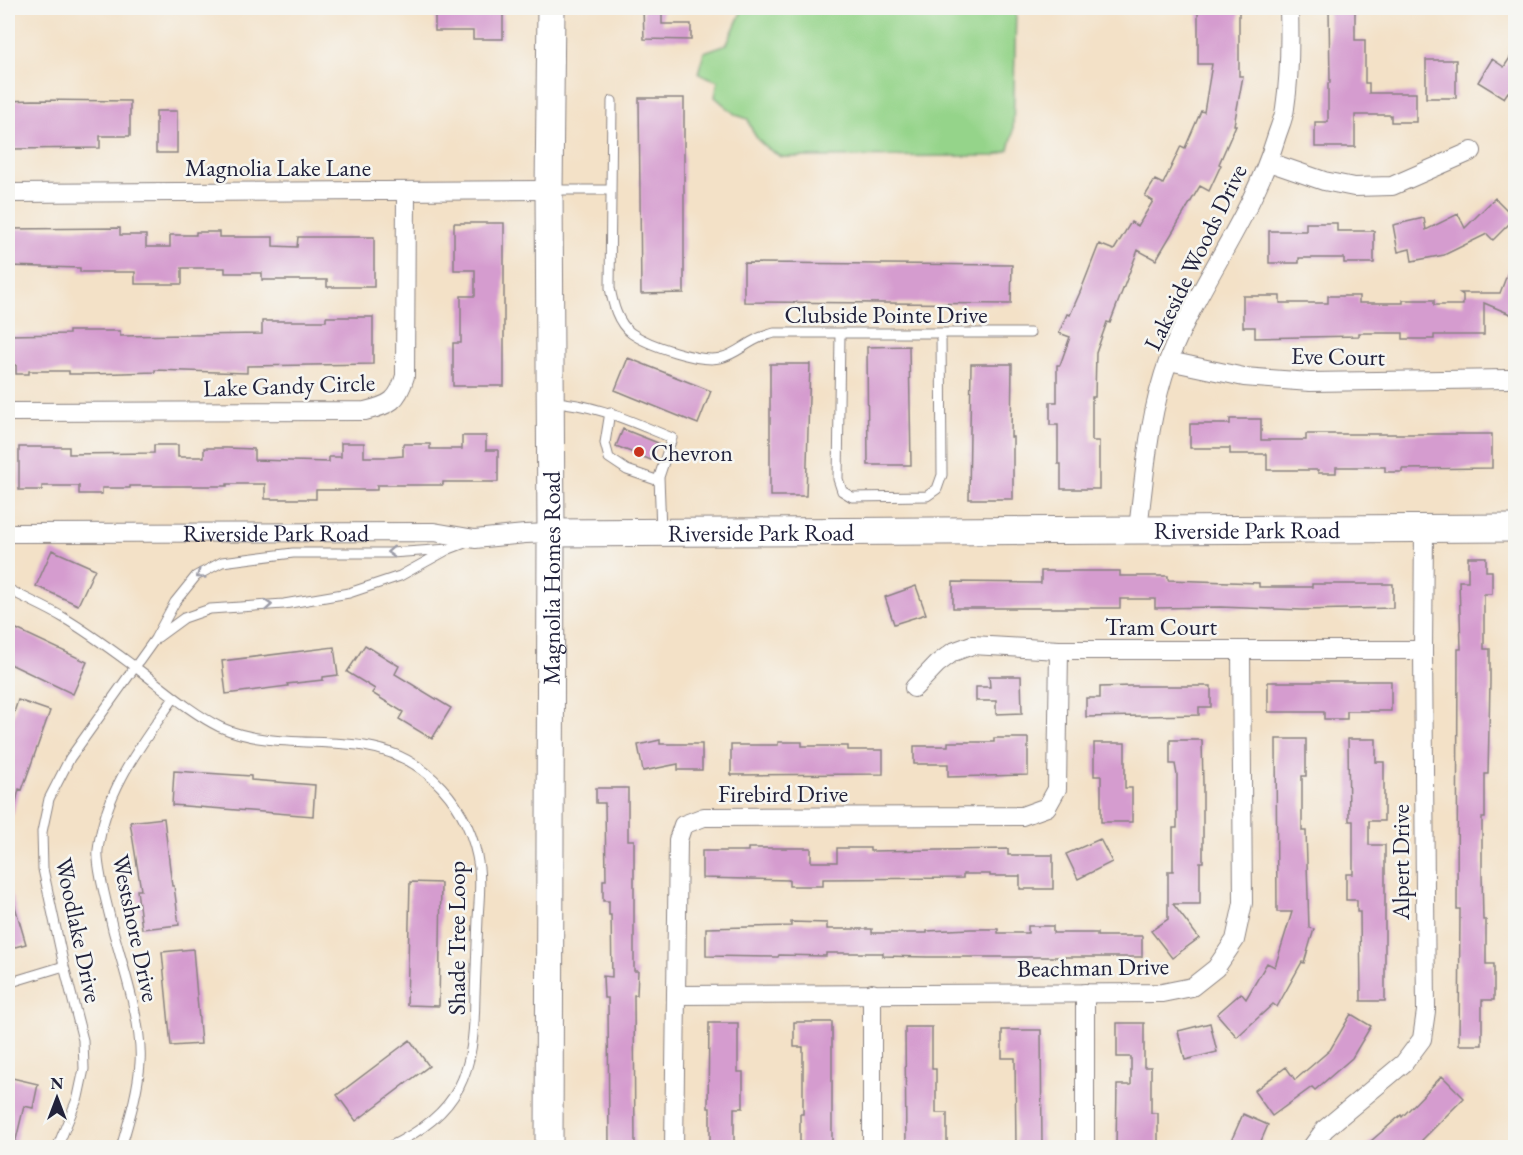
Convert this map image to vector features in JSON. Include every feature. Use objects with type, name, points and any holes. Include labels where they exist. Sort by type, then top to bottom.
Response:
[{"type":"street","name":"Magnolia Homes Road","points":[[549,1148],[552,533],[549,190],[551,8]]},
{"type":"street","name":"Lakeside Woods Drive","points":[[1138,529],[1152,417],[1169,360],[1188,314],[1251,201],[1269,162],[1285,109],[1290,44],[1289,8]]},
{"type":"street","points":[[1269,162],[1324,181],[1354,187],[1392,186],[1472,151]]},
{"type":"street","name":"Magnolia Lake Lane","points":[[8,193],[549,190]]},
{"type":"street","name":"Lake Gandy Circle","points":[[8,412],[365,411],[387,406],[401,392],[405,376],[406,191]]},
{"type":"street","name":"Eve Court","points":[[1169,360],[1244,377],[1310,382],[1508,379]]},
{"type":"street","name":"Riverside Park Road","points":[[8,533],[434,532],[475,539],[552,533],[1515,528]]},
{"type":"street","name":"Alpert Drive","points":[[1311,1148],[1325,1129],[1404,1063],[1422,1039],[1426,1011],[1424,529]]},
{"type":"street","name":"Tram Court","points":[[914,688],[937,664],[953,652],[972,645],[1059,650],[1423,650]]},
{"type":"street","name":"Firebird Drive","points":[[674,1148],[678,840],[683,825],[704,817],[1022,816],[1047,807],[1057,789],[1059,650]]},
{"type":"street","name":"Beachman Drive","points":[[676,994],[1162,993],[1192,987],[1216,968],[1235,940],[1242,903],[1241,650]]},
{"type":"street","points":[[872,993],[872,1148]]},
{"type":"street","points":[[1085,993],[1085,1148]]},
{"type":"lane","name":"Clubside Pointe Drive","points":[[612,101],[610,288],[614,309],[630,332],[654,345],[698,358],[717,359],[733,354],[757,339],[774,333],[1030,333]]},
{"type":"lane","points":[[549,190],[611,190]]},
{"type":"lane","points":[[840,333],[838,479],[842,491],[852,497],[927,496],[936,489],[942,476],[941,333]]},
{"type":"lane","points":[[550,402],[584,405],[610,412],[672,438],[660,471],[661,532]]},
{"type":"lane","points":[[610,412],[606,443],[609,458],[627,470],[659,481]]},
{"type":"lane","name":"Woodlake Drive","points":[[155,639],[184,618],[210,609],[284,604],[349,593],[400,576],[449,549],[475,539]]},
{"type":"lane","name":"Woodlake Drive","points":[[57,1148],[78,1096],[84,1069],[83,1040],[43,869],[42,832],[49,799],[70,758],[155,639],[175,602],[196,576],[222,562],[293,553],[391,553],[449,549]]},
{"type":"lane","name":"Shade Tree Loop","points":[[8,589],[64,618],[135,667],[174,698],[220,727],[256,738],[365,746],[400,756],[432,775],[456,803],[473,839],[480,870],[475,1027],[469,1063],[455,1096],[434,1120],[408,1138],[387,1148]]},
{"type":"lane","name":"Westshore Drive","points":[[121,1148],[131,1114],[140,1063],[138,1030],[105,894],[98,853],[103,820],[115,787],[132,757],[174,698]]},
{"type":"lane","points":[[8,983],[64,966]]},
{"type":"green space","points":[[743,8],[1016,8],[1013,134],[1009,150],[995,156],[782,157],[760,142],[748,119],[736,115],[715,97],[718,81],[698,73],[704,52],[727,44]]},
{"type":"building","points":[[435,8],[503,8],[503,39],[473,39],[473,31],[435,31]]},
{"type":"building","points":[[643,8],[662,8],[662,24],[691,24],[691,40],[644,39]]},
{"type":"building","points":[[1198,8],[1239,8],[1239,76],[1243,76],[1234,125],[1236,125],[1209,191],[1200,186],[1156,260],[1138,250],[1110,323],[1107,322],[1096,353],[1095,397],[1092,397],[1092,441],[1099,441],[1099,489],[1061,489],[1061,464],[1058,464],[1058,425],[1050,425],[1050,402],[1057,402],[1057,365],[1060,365],[1070,337],[1059,333],[1067,314],[1070,315],[1099,244],[1114,250],[1131,222],[1138,226],[1153,201],[1145,196],[1155,180],[1163,184],[1181,146],[1185,148],[1201,111],[1204,112],[1212,64],[1198,64]]},
{"type":"building","points":[[1329,8],[1355,8],[1355,40],[1365,40],[1365,83],[1369,83],[1369,93],[1416,93],[1416,122],[1391,122],[1391,115],[1355,115],[1355,147],[1315,147],[1315,122],[1328,122]]},
{"type":"building","points":[[1515,50],[1515,99],[1508,92],[1504,98],[1478,82],[1492,59],[1504,67]]},
{"type":"building","points":[[1426,60],[1456,60],[1456,98],[1426,98]]},
{"type":"building","points":[[639,98],[684,98],[684,293],[641,294]]},
{"type":"building","points":[[8,101],[130,101],[130,136],[100,136],[100,148],[10,149]]},
{"type":"building","points":[[156,111],[177,111],[177,153],[156,153]]},
{"type":"building","points":[[1495,198],[1515,218],[1493,240],[1487,234],[1444,255],[1412,261],[1410,249],[1398,252],[1393,225],[1424,218],[1426,230],[1458,214],[1465,228]]},
{"type":"building","points":[[454,223],[504,223],[504,386],[453,386],[453,343],[461,343],[461,296],[475,296],[475,270],[454,270]]},
{"type":"building","points":[[1306,223],[1337,223],[1337,231],[1374,231],[1374,263],[1344,263],[1344,258],[1299,258],[1299,263],[1269,263],[1269,231],[1306,231]]},
{"type":"building","points":[[120,228],[120,235],[146,235],[146,247],[170,247],[170,235],[196,235],[196,232],[219,232],[219,237],[273,237],[273,246],[297,247],[298,237],[374,237],[374,287],[327,287],[327,280],[262,280],[262,273],[225,273],[225,268],[182,268],[182,284],[135,284],[135,272],[80,272],[80,268],[8,266],[8,229]]},
{"type":"building","points":[[1515,254],[1515,316],[1484,303],[1484,335],[1434,335],[1434,339],[1403,339],[1403,333],[1359,333],[1359,336],[1255,338],[1255,327],[1243,327],[1243,296],[1280,296],[1280,303],[1328,303],[1328,296],[1359,296],[1359,303],[1434,300],[1434,305],[1463,305],[1463,295],[1460,293],[1500,293]]},
{"type":"building","points":[[744,263],[1012,265],[1011,304],[744,302]]},
{"type":"building","points":[[326,317],[373,317],[373,364],[247,366],[247,373],[155,370],[155,372],[92,374],[69,374],[69,371],[29,371],[29,374],[16,374],[16,365],[8,365],[8,335],[69,334],[69,331],[120,331],[120,336],[262,334],[262,321],[326,321]]},
{"type":"building","points":[[909,346],[911,465],[868,465],[867,347]]},
{"type":"building","points":[[628,358],[711,391],[698,424],[615,390]]},
{"type":"building","points":[[770,364],[810,364],[806,496],[770,496]]},
{"type":"building","points":[[971,364],[1012,364],[1013,499],[969,499]]},
{"type":"building","points":[[1230,419],[1261,419],[1261,440],[1306,440],[1306,434],[1492,434],[1492,468],[1402,469],[1402,472],[1385,472],[1385,467],[1336,467],[1336,473],[1318,473],[1318,470],[1267,470],[1267,454],[1230,454],[1230,448],[1190,448],[1190,424],[1230,424]]},
{"type":"building","points":[[623,429],[658,443],[651,460],[616,446]]},
{"type":"building","points":[[462,436],[486,436],[486,450],[498,450],[498,482],[377,485],[377,490],[316,490],[316,499],[265,499],[265,484],[130,486],[130,488],[102,488],[102,494],[79,494],[79,486],[42,486],[42,490],[19,490],[19,447],[69,447],[69,454],[154,453],[154,445],[178,445],[178,457],[204,457],[204,448],[227,448],[254,449],[254,460],[329,462],[329,457],[341,457],[341,443],[364,443],[364,457],[391,457],[403,456],[403,444],[430,444],[430,449],[462,449]]},
{"type":"building","points":[[52,550],[95,569],[78,605],[36,586]]},
{"type":"building","points":[[1468,557],[1486,557],[1486,571],[1492,571],[1492,594],[1484,594],[1484,649],[1490,649],[1490,682],[1488,774],[1485,774],[1485,818],[1482,818],[1482,874],[1483,920],[1486,920],[1486,964],[1494,964],[1494,1000],[1482,1000],[1482,1045],[1459,1045],[1458,649],[1461,649],[1459,581],[1468,581]]},
{"type":"building","points":[[1041,571],[1120,571],[1120,576],[1168,576],[1168,580],[1259,583],[1259,587],[1312,587],[1312,584],[1393,584],[1393,608],[1302,610],[1220,607],[1155,608],[1155,599],[1120,599],[1120,608],[953,608],[953,582],[1041,583]]},
{"type":"building","points":[[916,586],[926,614],[894,624],[885,597]]},
{"type":"building","points":[[8,625],[87,662],[73,694],[8,663]]},
{"type":"building","points":[[365,645],[399,666],[395,674],[451,708],[432,739],[399,719],[403,712],[372,693],[375,689],[347,672]]},
{"type":"building","points":[[334,647],[338,675],[323,677],[323,680],[287,684],[288,686],[226,694],[222,661]]},
{"type":"building","points":[[989,676],[1021,676],[1022,713],[996,714],[996,701],[976,701],[976,687],[990,687]]},
{"type":"building","points":[[1391,681],[1391,711],[1347,711],[1347,719],[1324,719],[1324,712],[1268,712],[1268,682]]},
{"type":"building","points":[[1211,686],[1211,707],[1199,707],[1199,715],[1086,717],[1086,698],[1100,698],[1100,687]]},
{"type":"building","points":[[18,700],[50,711],[22,790],[19,789],[13,815],[8,814],[8,731]]},
{"type":"building","points":[[994,738],[1028,738],[1028,775],[948,777],[948,764],[914,764],[914,746],[948,746],[948,742],[994,742]]},
{"type":"building","points":[[1276,739],[1306,739],[1306,776],[1302,776],[1302,831],[1306,831],[1309,928],[1314,929],[1304,963],[1302,962],[1277,1007],[1273,1004],[1237,1037],[1217,1014],[1241,993],[1246,999],[1267,963],[1275,967],[1292,912],[1277,912]]},
{"type":"building","points":[[1348,739],[1376,739],[1376,762],[1384,762],[1384,821],[1369,821],[1369,845],[1385,845],[1385,1001],[1361,1001],[1360,912],[1357,912],[1357,900],[1346,900],[1346,874],[1353,874],[1353,821],[1349,821]]},
{"type":"building","points":[[660,740],[660,744],[702,744],[702,770],[678,770],[678,764],[643,771],[638,745]]},
{"type":"building","points":[[1170,740],[1202,740],[1203,783],[1203,862],[1200,862],[1200,904],[1173,904],[1199,938],[1172,958],[1151,931],[1168,919],[1168,871],[1173,871],[1173,828],[1177,828],[1177,775],[1175,764],[1170,764]]},
{"type":"building","points":[[778,742],[802,742],[802,746],[848,746],[848,750],[883,750],[883,774],[731,775],[731,745],[778,745]]},
{"type":"building","points":[[1094,743],[1125,743],[1125,788],[1132,788],[1132,822],[1101,822],[1101,776],[1094,776]]},
{"type":"building","points":[[174,771],[251,776],[251,780],[315,785],[313,816],[172,805]]},
{"type":"building","points":[[596,788],[628,788],[628,840],[634,840],[634,971],[638,971],[637,995],[634,995],[635,1148],[609,1148],[608,998],[604,998],[603,976],[612,977],[611,915],[609,915],[609,901],[603,901],[603,880],[606,880],[605,803],[596,803]]},
{"type":"building","points":[[164,818],[179,925],[142,929],[137,890],[141,890],[130,822]]},
{"type":"building","points":[[1100,839],[1112,862],[1078,879],[1066,854]]},
{"type":"building","points":[[748,848],[811,848],[811,862],[837,862],[837,848],[870,848],[870,851],[1008,849],[1008,855],[1053,855],[1053,889],[1020,889],[1020,876],[990,876],[990,874],[963,874],[963,878],[823,879],[823,886],[789,886],[789,880],[702,878],[702,851],[748,851]]},
{"type":"building","points":[[410,882],[441,883],[439,1006],[407,1005]]},
{"type":"building","points":[[11,893],[26,944],[8,949],[8,894]]},
{"type":"building","points":[[791,922],[827,923],[827,929],[872,929],[872,933],[998,929],[998,933],[1028,933],[1028,926],[1053,926],[1053,933],[1142,936],[1142,957],[927,957],[883,956],[883,953],[826,953],[826,956],[779,955],[778,957],[706,956],[706,928],[791,926]]},
{"type":"building","points":[[193,949],[201,1044],[171,1046],[162,952]]},
{"type":"building","points":[[1351,1014],[1371,1026],[1352,1058],[1315,1090],[1312,1087],[1272,1116],[1254,1091],[1286,1067],[1295,1080],[1330,1050]]},
{"type":"building","points":[[794,1022],[832,1022],[832,1147],[800,1147],[800,1114],[803,1114],[803,1047],[794,1047]]},
{"type":"building","points":[[709,1023],[738,1023],[738,1072],[743,1072],[743,1108],[734,1108],[734,1148],[710,1148]]},
{"type":"building","points":[[1117,1023],[1144,1023],[1144,1067],[1151,1067],[1151,1113],[1158,1113],[1158,1147],[1116,1147],[1117,1085],[1131,1085],[1131,1057],[1117,1057]]},
{"type":"building","points":[[1210,1023],[1217,1052],[1185,1060],[1178,1031]]},
{"type":"building","points":[[905,1027],[932,1027],[932,1069],[936,1069],[936,1113],[947,1113],[947,1147],[906,1148]]},
{"type":"building","points":[[1002,1030],[1041,1030],[1042,1148],[1016,1148],[1015,1058],[1002,1058]]},
{"type":"building","points":[[410,1040],[429,1066],[356,1121],[337,1095]]},
{"type":"building","points":[[1442,1076],[1464,1098],[1422,1140],[1429,1148],[1363,1148],[1401,1115],[1402,1117]]},
{"type":"building","points":[[8,1077],[38,1084],[33,1108],[24,1106],[14,1148],[8,1148]]},
{"type":"building","points":[[1243,1114],[1268,1125],[1258,1148],[1228,1148]]},
{"type":"place","name":"Chevron","points":[[639,452]]}]
